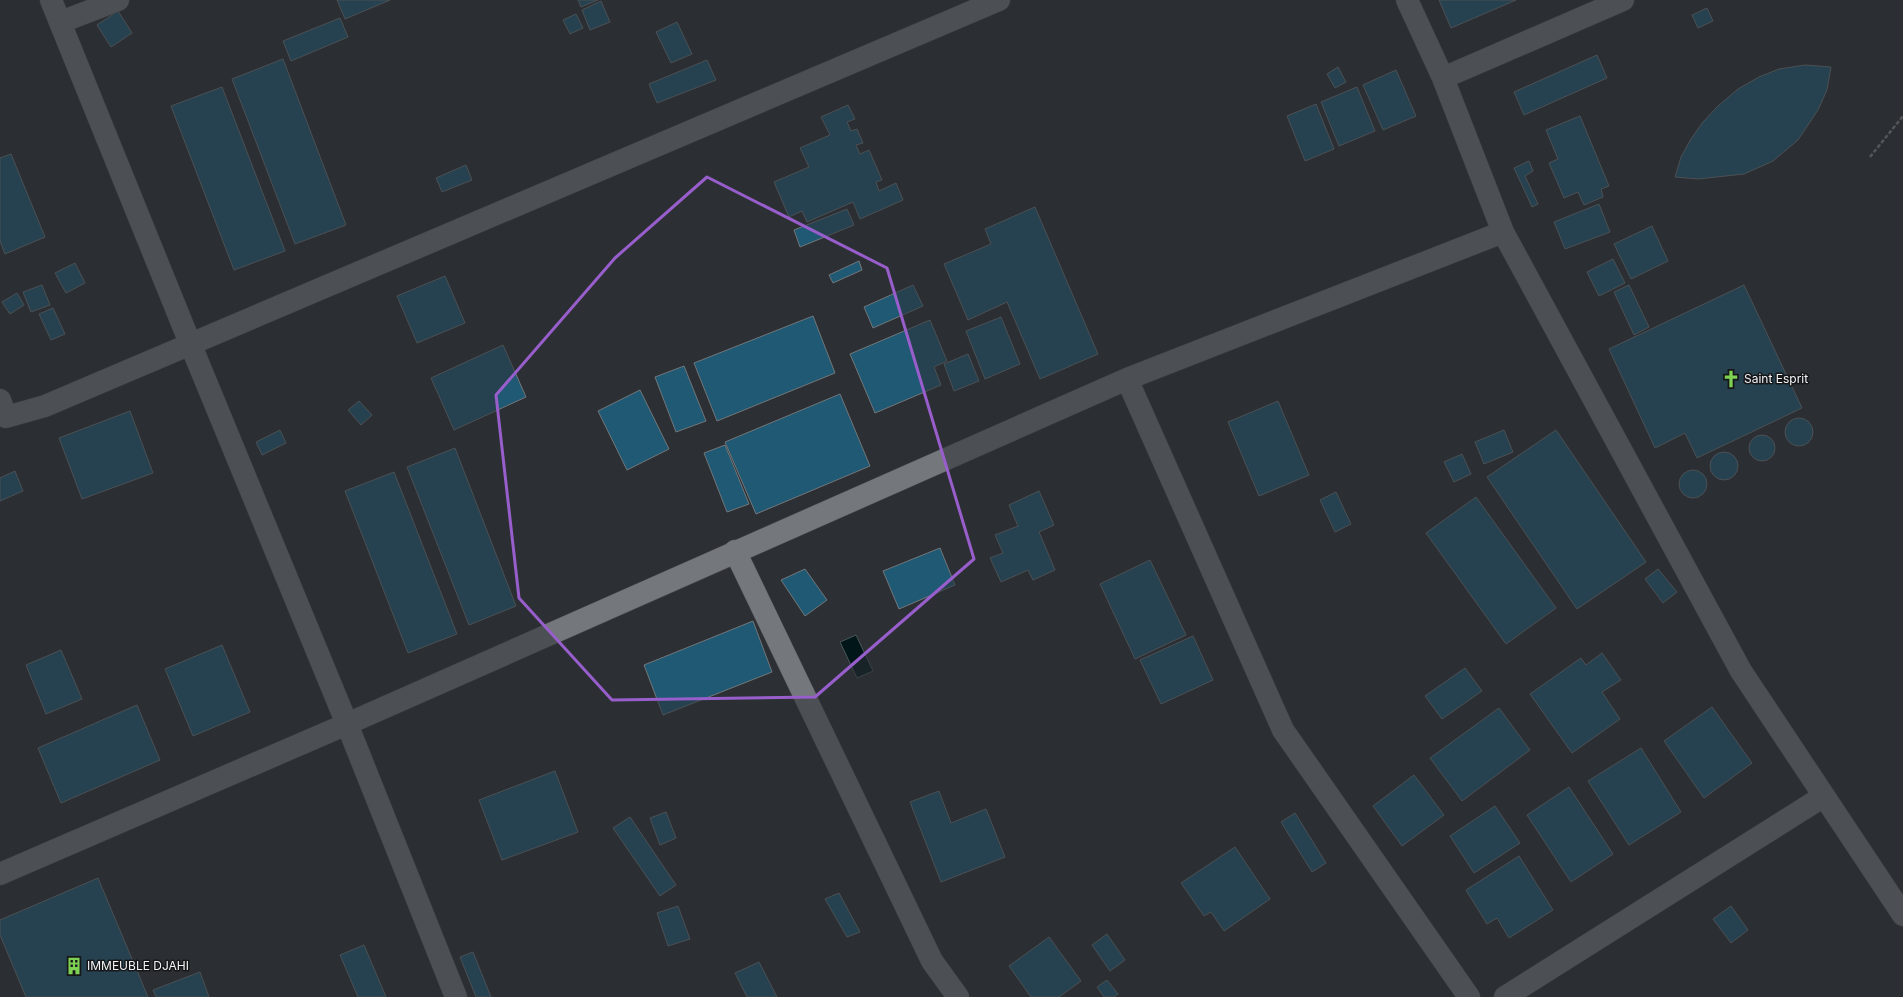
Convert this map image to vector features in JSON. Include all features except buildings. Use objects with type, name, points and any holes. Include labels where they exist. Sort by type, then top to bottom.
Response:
[{"type":"street","points":[[51,0],[347,724],[456,997]]},
{"type":"street","points":[[61,22],[118,0]]},
{"type":"street","points":[[2,412],[45,406],[999,0]]},
{"type":"street","points":[[1408,0],[1443,78],[1503,232],[1741,671],[1903,915]]},
{"type":"street","points":[[1443,78],[1623,0]]},
{"type":"street","points":[[0,874],[347,724],[735,551],[1127,379],[1503,232]]},
{"type":"street","points":[[1127,379],[1283,730],[1469,997]]},
{"type":"street","points":[[735,551],[932,961],[958,997]]},
{"type":"street","points":[[1505,997],[1824,796]]},
{"type":"path","points":[[1870,157],[1903,116]]},
{"type":"highlighted area","points":[[707,177],[887,268],[974,559],[815,697],[612,700],[519,598],[496,395],[615,258]]},
{"type":"shaded area","points":[[856,635],[873,671],[857,678],[840,642]]},
{"type":"place","name":"Saint Esprit","points":[[1731,379]]},
{"type":"place","name":"IMMEUBLE DJAHI","points":[[74,966]]}]
